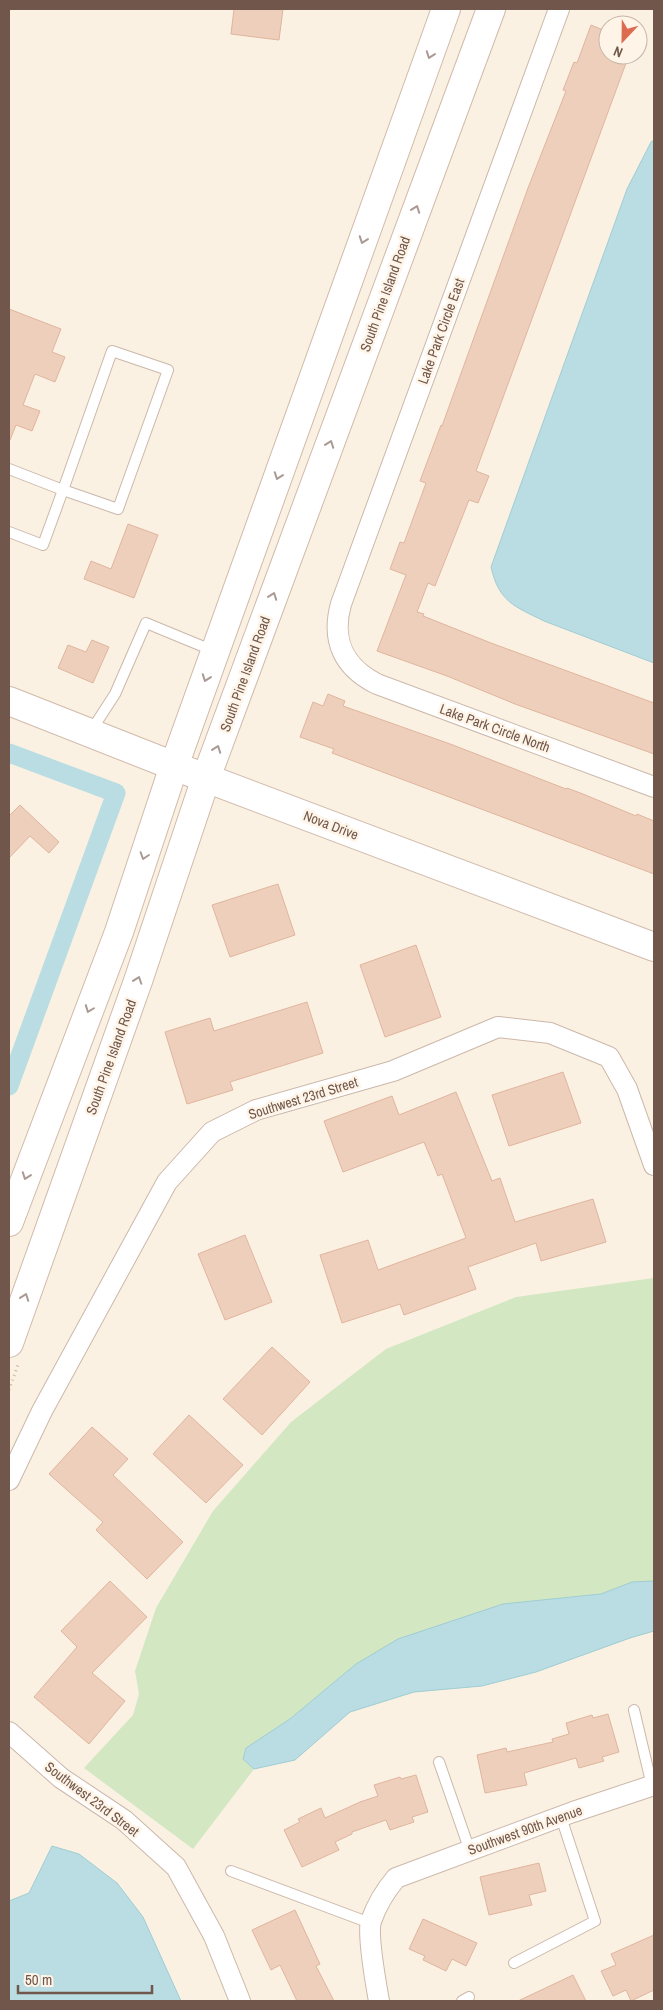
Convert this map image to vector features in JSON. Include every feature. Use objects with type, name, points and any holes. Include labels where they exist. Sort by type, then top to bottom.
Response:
[{"type":"main road","points":[[9,1222],[119,932],[174,766],[446,9]]},
{"type":"main road","name":"South Pine Island Road","points":[[9,1343],[138,981],[206,778],[490,9]]},
{"type":"main road","name":"Nova Drive","points":[[9,701],[174,766],[654,947]]},
{"type":"street","name":"Lake Park Circle East","points":[[344,655],[337,627],[341,604],[559,9]]},
{"type":"street","name":"Lake Park Circle North","points":[[344,655],[353,668],[365,678],[377,684],[654,787]]},
{"type":"street","name":"Southwest 23rd Street","points":[[9,1480],[42,1411],[167,1182],[212,1132],[256,1110],[392,1071],[498,1027],[550,1033],[609,1057],[627,1089],[654,1165]]},
{"type":"street","name":"Southwest 23rd Street","points":[[9,1732],[61,1778],[124,1820],[176,1868],[214,1936],[240,2001]]},
{"type":"street","name":"Southwest 90th Avenue","points":[[370,1923],[381,1896],[396,1878],[561,1817],[653,1786]]},
{"type":"street","points":[[370,1923],[374,1973],[379,2001]]},
{"type":"lane","points":[[9,469],[63,490],[118,509],[168,370],[112,352],[63,490],[43,545],[9,532]]},
{"type":"lane","points":[[90,733],[115,694],[146,623],[215,652]]},
{"type":"lane","points":[[634,1710],[653,1786]]},
{"type":"lane","points":[[439,1762],[470,1851]]},
{"type":"lane","points":[[514,1963],[595,1921],[561,1817]]},
{"type":"lane","points":[[231,1871],[370,1923]]},
{"type":"green space","points":[[654,1278],[654,1631],[536,1672],[482,1686],[414,1692],[350,1712],[295,1760],[254,1769],[193,1849],[84,1768],[133,1715],[139,1694],[135,1671],[156,1608],[213,1511],[291,1422],[386,1349],[516,1297]]},
{"type":"water","points":[[654,140],[654,663],[544,621],[516,607],[503,596],[498,588],[491,567],[627,189],[651,142]]},
{"type":"water","points":[[654,1581],[654,1631],[536,1672],[482,1686],[414,1692],[350,1712],[295,1760],[254,1769],[243,1759],[246,1748],[290,1719],[356,1664],[398,1639],[503,1604],[601,1594],[632,1582]]},
{"type":"water","points":[[52,1846],[79,1854],[117,1883],[143,1917],[181,2001],[9,2001],[9,1901],[29,1893]]},
{"type":"building","points":[[234,9],[283,9],[279,40],[231,34]]},
{"type":"building","points":[[591,25],[598,28],[598,65],[625,65],[476,471],[489,476],[478,503],[469,500],[435,586],[428,583],[417,612],[491,643],[654,703],[654,754],[515,704],[447,676],[377,651],[406,575],[390,569],[400,542],[404,543],[426,483],[420,481],[442,426],[528,188],[566,91],[563,90],[574,62],[577,63]]},
{"type":"building","points":[[9,309],[61,329],[52,352],[65,357],[55,382],[35,374],[23,405],[40,411],[32,431],[16,425],[10,440],[9,440]]},
{"type":"building","points":[[128,524],[158,535],[134,598],[84,579],[91,561],[111,569]]},
{"type":"building","points":[[92,640],[109,647],[93,683],[58,668],[68,645],[86,652]]},
{"type":"building","points":[[328,694],[345,701],[343,706],[453,745],[636,816],[637,814],[654,821],[654,874],[332,753],[334,749],[300,737],[313,702],[323,706]]},
{"type":"building","points":[[20,805],[59,842],[49,853],[30,836],[9,858],[9,816]]},
{"type":"building","points":[[278,884],[295,935],[230,957],[212,905]]},
{"type":"building","points":[[416,945],[441,1017],[385,1037],[360,965]]},
{"type":"building","points":[[307,1002],[323,1053],[230,1082],[233,1090],[187,1104],[165,1032],[210,1018],[214,1031]]},
{"type":"building","points":[[563,1072],[581,1123],[509,1146],[492,1095]]},
{"type":"building","points":[[456,1092],[492,1181],[500,1178],[515,1222],[593,1199],[606,1242],[541,1261],[536,1243],[468,1267],[476,1289],[404,1315],[400,1304],[342,1323],[320,1255],[368,1240],[378,1270],[466,1238],[442,1174],[438,1176],[424,1142],[343,1172],[324,1121],[392,1096],[399,1115]]},
{"type":"building","points":[[245,1235],[272,1302],[225,1320],[198,1254]]},
{"type":"building","points":[[272,1347],[310,1382],[262,1435],[223,1399]]},
{"type":"building","points":[[189,1415],[243,1465],[206,1503],[153,1454]]},
{"type":"building","points":[[92,1427],[128,1459],[113,1475],[183,1542],[147,1579],[96,1530],[103,1522],[49,1474]]},
{"type":"building","points":[[110,1581],[147,1617],[92,1673],[125,1701],[89,1744],[34,1697],[77,1647],[61,1631]]},
{"type":"building","points":[[608,1714],[619,1752],[602,1757],[604,1761],[579,1768],[576,1758],[524,1773],[527,1785],[485,1793],[477,1755],[506,1748],[507,1752],[553,1742],[552,1739],[569,1734],[566,1723],[592,1715],[593,1718]]},
{"type":"building","points":[[416,1775],[428,1812],[412,1817],[414,1822],[390,1830],[386,1820],[352,1832],[352,1834],[335,1842],[339,1850],[302,1867],[284,1830],[300,1822],[298,1819],[321,1808],[325,1818],[378,1796],[374,1785],[400,1777],[401,1779]]},
{"type":"building","points":[[539,1863],[546,1891],[529,1895],[532,1905],[489,1915],[480,1877]]},
{"type":"building","points":[[295,1910],[320,1964],[316,1966],[334,2001],[297,2001],[280,1965],[271,1970],[252,1930]]},
{"type":"building","points":[[423,1919],[477,1943],[466,1966],[452,1959],[446,1971],[423,1960],[425,1956],[409,1949]]},
{"type":"building","points":[[654,1935],[654,1990],[631,2001],[626,1990],[613,1996],[601,1971],[616,1965],[611,1954]]},
{"type":"building","points":[[573,1975],[586,2001],[518,2001]]},
{"type":"waterway","points":[[9,753],[116,793],[9,1086]]}]
